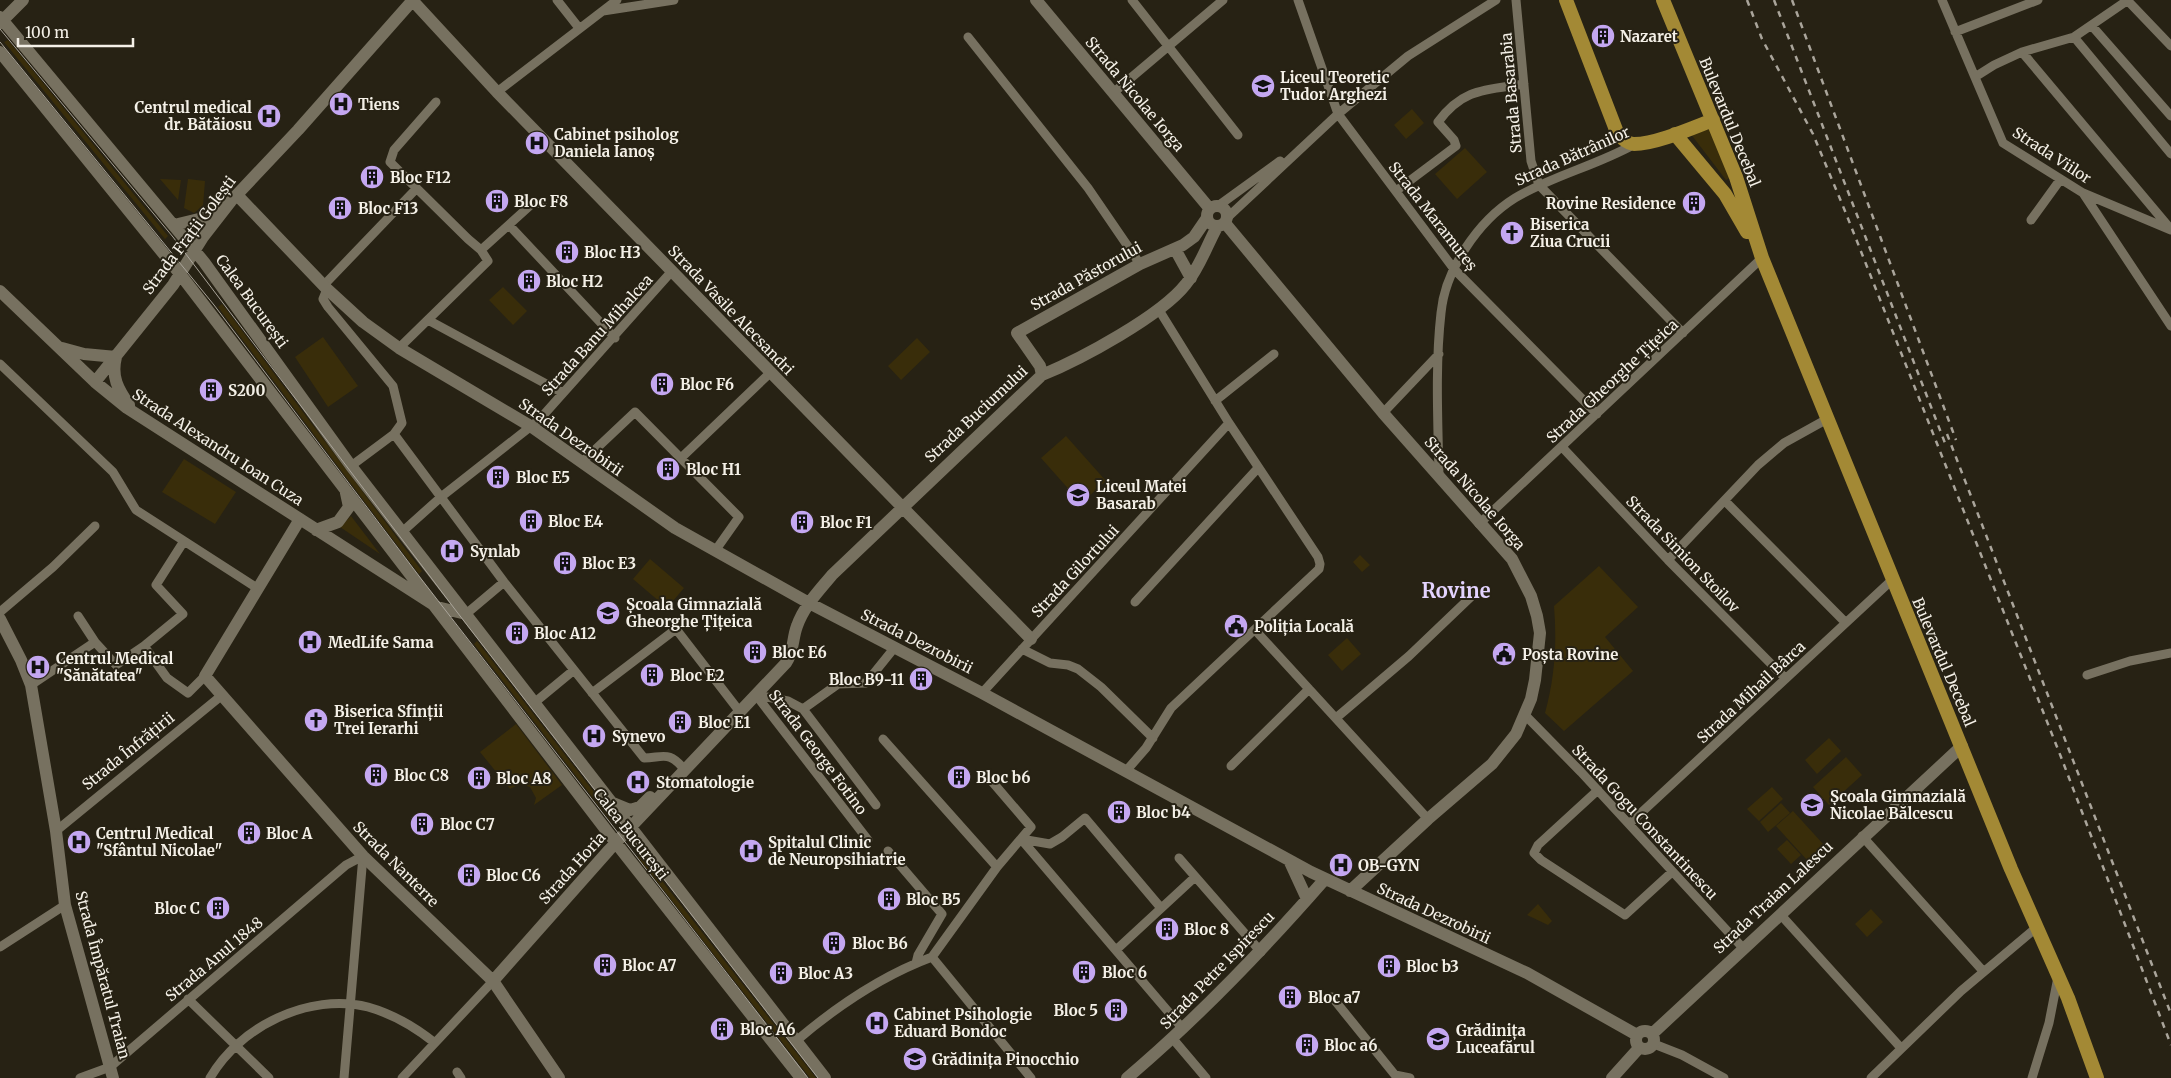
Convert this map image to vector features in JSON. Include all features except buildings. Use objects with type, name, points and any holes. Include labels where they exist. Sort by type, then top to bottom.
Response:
[{"type":"main road","points":[[1566,0],[1618,135],[1633,145]]},
{"type":"main road","name":"Bulevardul Decebal","points":[[1663,0],[1736,178],[1762,258],[1829,418],[1892,580],[1962,746],[2011,869],[2072,1006],[2097,1078]]},
{"type":"main road","name":"Strada Bătrânilor","points":[[1633,145],[1675,134],[1713,120]]},
{"type":"main road","name":"Bulevardul Decebal","points":[[1675,134],[1725,194],[1762,258]]},
{"type":"street","points":[[1,20],[22,0]]},
{"type":"street","name":"Strada Vasile Alecsandri","points":[[412,0],[497,92],[901,508],[1027,644]]},
{"type":"street","name":"Strada Frații Golești","points":[[95,382],[180,274],[195,250],[234,198],[298,130],[412,0]]},
{"type":"street","points":[[557,0],[579,28]]},
{"type":"street","points":[[497,92],[617,0]]},
{"type":"street","points":[[600,12],[674,0]]},
{"type":"street","name":"Strada Nicolae Iorga","points":[[1036,0],[1383,413],[1479,524],[1512,559],[1531,596],[1540,633],[1537,666],[1531,699],[1516,734],[1492,764],[1428,819],[1350,891]]},
{"type":"street","points":[[1132,0],[1238,135]]},
{"type":"street","points":[[1113,93],[1223,0]]},
{"type":"street","name":"Strada Maramureș","points":[[1298,0],[1338,114],[1454,268],[1597,414]]},
{"type":"street","points":[[1218,217],[1408,56],[1496,0]]},
{"type":"street","name":"Strada Basarabia","points":[[1516,0],[1531,161],[1539,185],[1683,333]]},
{"type":"street","name":"Strada Viilor","points":[[1942,0],[2003,143],[2083,193],[2170,229]]},
{"type":"street","points":[[1955,32],[2038,0]]},
{"type":"street","points":[[1975,77],[1994,65],[2022,52],[2074,37],[2128,0],[2171,46]]},
{"type":"street","name":"Calea București","points":[[1,20],[195,250],[351,466],[825,1078]]},
{"type":"street","points":[[2092,26],[2171,116]]},
{"type":"street","points":[[2074,37],[2171,154]]},
{"type":"street","points":[[968,38],[1088,188],[1140,264]]},
{"type":"street","name":"Calea București","points":[[0,52],[180,274],[616,843],[801,1078]]},
{"type":"street","points":[[2022,52],[2170,229]]},
{"type":"street","points":[[1396,191],[1456,146],[1454,140],[1438,122],[1457,102],[1466,95],[1483,90],[1524,84]]},
{"type":"street","points":[[399,348],[488,261],[481,250],[390,162],[390,157],[436,102]]},
{"type":"street","points":[[1218,217],[1314,136]]},
{"type":"street","name":"Strada Bătrânilor","points":[[1439,477],[1441,311],[1454,268],[1465,248],[1496,214],[1513,199],[1539,185],[1633,145]]},
{"type":"street","points":[[2031,220],[2060,180]]},
{"type":"street","points":[[351,466],[394,434],[402,422],[393,386],[328,307],[323,299],[325,287],[416,189]]},
{"type":"street","points":[[2083,193],[2171,326]]},
{"type":"street","points":[[174,225],[207,217],[234,198]]},
{"type":"street","name":"Strada Dezrobirii","points":[[234,198],[363,322],[399,348],[532,427],[660,519],[809,603],[982,693],[1325,879],[1527,973],[1638,1041]]},
{"type":"street","points":[[481,250],[534,202],[542,204]]},
{"type":"street","name":"Strada Păstorului","points":[[1042,375],[1040,366],[1017,333],[1140,264],[1175,249],[1194,237],[1218,217]]},
{"type":"street","name":"Strada Buciumului","points":[[809,603],[832,575],[1042,375],[1060,367],[1159,310],[1191,278],[1218,217]]},
{"type":"street","points":[[509,225],[615,338]]},
{"type":"street","points":[[1175,249],[1191,278]]},
{"type":"street","name":"Strada Gheorghe Țițeica","points":[[1479,524],[1762,258]]},
{"type":"street","name":"Strada Banu Mihalcea","points":[[402,532],[441,497],[532,427],[615,338],[672,271]]},
{"type":"street","name":"Strada Alexandru Ioan Cuza","points":[[0,291],[95,382],[136,414],[437,607]]},
{"type":"street","points":[[1126,771],[1153,738],[1171,708],[1319,569],[1318,557],[1229,423],[1159,310]]},
{"type":"street","points":[[428,320],[563,393]]},
{"type":"street","points":[[60,348],[84,354],[116,357],[113,370],[116,384],[136,414]]},
{"type":"street","points":[[1215,401],[1274,354]]},
{"type":"street","points":[[1383,413],[1439,354]]},
{"type":"street","points":[[0,364],[113,472],[136,510],[257,588]]},
{"type":"street","points":[[680,458],[770,373]]},
{"type":"street","points":[[581,463],[634,412],[739,517],[715,551]]},
{"type":"street","points":[[1668,560],[1758,465],[1784,443],[1829,418]]},
{"type":"street","name":"Strada Gilortului","points":[[982,693],[1229,423]]},
{"type":"street","points":[[394,434],[504,582],[644,758],[669,755],[676,759],[684,769],[674,772],[638,808],[630,810],[611,802]]},
{"type":"street","name":"Strada Simion Stoilov","points":[[1562,447],[1668,560],[1785,678]]},
{"type":"street","points":[[1135,602],[1258,468]]},
{"type":"street","points":[[316,530],[338,522],[347,513],[349,504],[346,490]]},
{"type":"street","points":[[1725,501],[1845,622]]},
{"type":"street","points":[[144,646],[167,678],[188,693],[205,676],[300,520]]},
{"type":"street","points":[[0,612],[53,567],[95,526]]},
{"type":"street","points":[[78,616],[95,642],[116,665],[144,646],[183,614],[156,585],[184,541]]},
{"type":"street","points":[[386,575],[396,569],[399,558]]},
{"type":"street","points":[[418,583],[433,571]]},
{"type":"street","name":"Strada Mihail Bârca","points":[[1629,824],[1892,580]]},
{"type":"street","points":[[437,607],[466,614],[504,582]]},
{"type":"street","points":[[1336,718],[1409,656],[1476,592]]},
{"type":"street","name":"Strada Horia","points":[[402,1078],[493,981],[684,769],[740,712],[789,658],[796,628],[809,603]]},
{"type":"street","name":"Strada Împăratul Traian","points":[[0,619],[21,660],[31,685],[56,831],[65,905],[111,1072]]},
{"type":"street","points":[[592,693],[676,629],[740,712]]},
{"type":"street","points":[[1255,630],[1428,819]]},
{"type":"street","points":[[31,685],[95,642]]},
{"type":"street","points":[[1027,644],[1050,663],[1068,664],[1078,669],[1101,687],[1153,738]]},
{"type":"street","points":[[802,709],[838,684],[866,682],[894,647]]},
{"type":"street","points":[[2087,675],[2130,661],[2171,653]]},
{"type":"street","points":[[534,703],[574,670]]},
{"type":"street","name":"Strada Nanterre","points":[[205,676],[363,856],[493,981],[559,1078]]},
{"type":"street","points":[[1231,766],[1309,689]]},
{"type":"street","name":"Strada George Fotino","points":[[756,695],[788,701],[802,709],[876,805]]},
{"type":"street","name":"Strada George Fotino","points":[[756,695],[868,840]]},
{"type":"street","name":"Strada Înfrățirii","points":[[56,831],[221,696]]},
{"type":"street","name":"Strada Gogu Constantinescu","points":[[1524,715],[1598,790],[1743,948]]},
{"type":"street","points":[[883,739],[997,867]]},
{"type":"street","name":"Strada Traian Lalescu","points":[[1653,1039],[1743,948],[1862,836],[1962,746]]},
{"type":"street","points":[[796,1041],[835,1008],[896,972],[932,957],[997,867],[1031,827],[989,778]]},
{"type":"street","points":[[1598,790],[1538,845],[1534,853],[1541,860],[1625,915],[1672,872]]},
{"type":"street","points":[[1021,839],[1050,844],[1062,837],[1085,818],[1161,908]]},
{"type":"street","points":[[1862,836],[1983,971]]},
{"type":"street","points":[[1021,839],[1183,1029]]},
{"type":"street","points":[[888,851],[942,914],[918,955],[916,963]]},
{"type":"street","points":[[344,1078],[363,856]]},
{"type":"street","name":"Strada Anul 1848","points":[[80,1078],[111,1072],[188,999],[346,865],[363,856]]},
{"type":"street","points":[[1178,858],[1260,952]]},
{"type":"street","points":[[1289,860],[1308,899]]},
{"type":"street","points":[[1368,875],[1370,892],[1394,906],[1404,916]]},
{"type":"street","points":[[1116,950],[1195,877]]},
{"type":"street","name":"Strada Petre Ispirescu","points":[[1127,1078],[1173,1039],[1260,952],[1325,879]]},
{"type":"street","points":[[0,947],[65,905]]},
{"type":"street","points":[[1780,914],[1902,1048]]},
{"type":"street","points":[[1871,1078],[1983,971],[2037,926]]},
{"type":"street","points":[[932,957],[1031,1078]]},
{"type":"street","points":[[2032,1078],[2049,1023],[2058,977]]},
{"type":"street","points":[[1332,997],[1395,1074],[1410,1078]]},
{"type":"street","points":[[188,999],[269,1078]]},
{"type":"street","points":[[210,1078],[236,1045],[254,1031],[290,1014],[311,1008],[350,1004],[368,1007],[404,1021],[435,1043]]},
{"type":"street","points":[[1612,1078],[1643,1031],[1653,1039],[1724,1078]]},
{"type":"street","points":[[1173,1039],[1206,1078]]},
{"type":"shaded area","points":[[8,40],[168,236],[165,239],[4,42]]},
{"type":"shaded area","points":[[1412,109],[1424,123],[1406,139],[1394,125]]},
{"type":"shaded area","points":[[1710,125],[1730,178],[1726,180],[1690,133]]},
{"type":"shaded area","points":[[1465,148],[1487,172],[1457,199],[1435,174]]},
{"type":"shaded area","points":[[160,179],[181,180],[178,200]]},
{"type":"shaded area","points":[[188,179],[205,181],[203,206],[194,213],[184,208]]},
{"type":"shaded area","points":[[503,287],[527,311],[513,325],[489,300]]},
{"type":"shaded area","points":[[222,304],[422,571],[419,574],[218,307]]},
{"type":"shaded area","points":[[323,337],[358,386],[328,407],[295,357]]},
{"type":"shaded area","points":[[917,338],[930,352],[901,380],[888,366]]},
{"type":"shaded area","points":[[1066,436],[1106,481],[1081,503],[1041,458]]},
{"type":"shaded area","points":[[184,459],[236,492],[215,524],[162,492]]},
{"type":"shaded area","points":[[351,516],[380,554],[340,527]]},
{"type":"shaded area","points":[[1360,555],[1370,565],[1362,572],[1353,562]]},
{"type":"shaded area","points":[[650,559],[684,588],[667,608],[633,579]]},
{"type":"shaded area","points":[[1599,566],[1638,607],[1605,637],[1633,671],[1564,731],[1545,713],[1554,660],[1554,606]]},
{"type":"shaded area","points":[[1347,638],[1361,654],[1342,671],[1328,655]]},
{"type":"shaded area","points":[[477,641],[614,818],[610,820],[474,644]]},
{"type":"shaded area","points":[[516,724],[562,785],[534,805],[536,798],[530,787],[520,784],[510,789],[480,752]]},
{"type":"shaded area","points":[[1829,738],[1841,751],[1817,774],[1805,760]]},
{"type":"shaded area","points":[[1846,757],[1862,775],[1829,805],[1813,787]]},
{"type":"shaded area","points":[[1772,787],[1783,799],[1759,821],[1747,809]]},
{"type":"shaded area","points":[[1781,803],[1790,813],[1768,832],[1760,822]]},
{"type":"shaded area","points":[[1793,811],[1824,845],[1807,860],[1776,826]]},
{"type":"shaded area","points":[[1787,840],[1801,855],[1791,864],[1777,849]]},
{"type":"shaded area","points":[[641,854],[816,1078],[810,1078],[638,857]]},
{"type":"shaded area","points":[[1538,904],[1552,921],[1548,925],[1527,915]]},
{"type":"shaded area","points":[[1871,909],[1883,922],[1867,937],[1855,924]]},
{"type":"tram line","points":[[0,29],[173,237],[457,612],[818,1078]]},
{"type":"tram line","points":[[0,42],[214,305],[422,580],[808,1078]]},
{"type":"railway","points":[[1747,0],[1762,39],[1813,134],[1845,211],[2061,757],[2171,1045]]},
{"type":"railway","points":[[1774,0],[1945,443]]},
{"type":"railway","points":[[1792,0],[1956,440]]},
{"type":"railway","points":[[1947,434],[2171,1014]]},
{"type":"place","name":"Nazaret","points":[[1603,36]]},
{"type":"place","name":"Liceul Teoretic Tudor Arghezi","points":[[1263,86]]},
{"type":"place","name":"Tiens","points":[[341,104]]},
{"type":"place","name":"Centrul medical dr. Bătăiosu","points":[[269,116]]},
{"type":"place","name":"Cabinet psiholog Daniela Ianoș","points":[[537,143]]},
{"type":"place","name":"Bloc F12","points":[[372,177]]},
{"type":"place","name":"Bloc F8","points":[[497,201]]},
{"type":"place","name":"Rovine Residence","points":[[1694,203]]},
{"type":"place","name":"Bloc F13","points":[[340,208]]},
{"type":"place","name":"Biserica Ziua Crucii","points":[[1512,233]]},
{"type":"place","name":"Bloc H3","points":[[567,252]]},
{"type":"place","name":"Bloc H2","points":[[529,281]]},
{"type":"place","name":"Bloc F6","points":[[662,384]]},
{"type":"place","name":"S200","points":[[211,390]]},
{"type":"place","name":"Bloc H1","points":[[668,469]]},
{"type":"place","name":"Bloc E5","points":[[498,477]]},
{"type":"place","name":"Liceul Matei Basarab","points":[[1078,495]]},
{"type":"place","name":"Bloc E4","points":[[531,521]]},
{"type":"place","name":"Bloc F1","points":[[802,522]]},
{"type":"place","name":"Synlab","points":[[452,551]]},
{"type":"place","name":"Bloc E3","points":[[565,563]]},
{"type":"place","name":"Școala Gimnazială Gheorghe Țițeica","points":[[608,613]]},
{"type":"place","name":"Poliția Locală","points":[[1236,626]]},
{"type":"place","name":"Bloc A12","points":[[517,633]]},
{"type":"place","name":"MedLife Sama","points":[[310,642]]},
{"type":"place","name":"Bloc E6","points":[[755,652]]},
{"type":"place","name":"Poșta Rovine","points":[[1504,654]]},
{"type":"place","name":"Centrul Medical \"Sănătatea\"","points":[[38,667]]},
{"type":"place","name":"Bloc E2","points":[[652,675]]},
{"type":"place","name":"Bloc B9-11","points":[[921,679]]},
{"type":"place","name":"Biserica Sfinții Trei Ierarhi","points":[[316,720]]},
{"type":"place","name":"Bloc E1","points":[[680,722]]},
{"type":"place","name":"Synevo","points":[[594,736]]},
{"type":"place","name":"Bloc C8","points":[[376,775]]},
{"type":"place","name":"Bloc b6","points":[[959,777]]},
{"type":"place","name":"Bloc A8","points":[[479,778]]},
{"type":"place","name":"Stomatologie","points":[[638,782]]},
{"type":"place","name":"Școala Gimnazială Nicolae Bălcescu","points":[[1812,805]]},
{"type":"place","name":"Bloc b4","points":[[1119,812]]},
{"type":"place","name":"Bloc C7","points":[[422,824]]},
{"type":"place","name":"Bloc A","points":[[249,833]]},
{"type":"place","name":"Centrul Medical \"Sfântul Nicolae\"","points":[[79,842]]},
{"type":"place","name":"Spitalul Clinic de Neuropsihiatrie","points":[[751,851]]},
{"type":"place","name":"OB-GYN","points":[[1341,865]]},
{"type":"place","name":"Bloc C6","points":[[469,875]]},
{"type":"place","name":"Bloc B5","points":[[889,899]]},
{"type":"place","name":"Bloc C","points":[[218,908]]},
{"type":"place","name":"Bloc 8","points":[[1167,929]]},
{"type":"place","name":"Bloc B6","points":[[834,943]]},
{"type":"place","name":"Bloc A7","points":[[605,965]]},
{"type":"place","name":"Bloc b3","points":[[1389,966]]},
{"type":"place","name":"Bloc 6","points":[[1084,972]]},
{"type":"place","name":"Bloc A3","points":[[781,973]]},
{"type":"place","name":"Bloc a7","points":[[1290,997]]},
{"type":"place","name":"Bloc 5","points":[[1116,1010]]},
{"type":"place","name":"Cabinet Psihologie Eduard Bondoc","points":[[877,1023]]},
{"type":"place","name":"Bloc A6","points":[[722,1029]]},
{"type":"place","name":"Grădinița Luceafărul","points":[[1438,1039]]},
{"type":"place","name":"Bloc a6","points":[[1307,1045]]},
{"type":"place","name":"Grădinița Pinocchio","points":[[915,1059]]},
{"type":"district","name":"Rovine","points":[[1456,590]]}]
